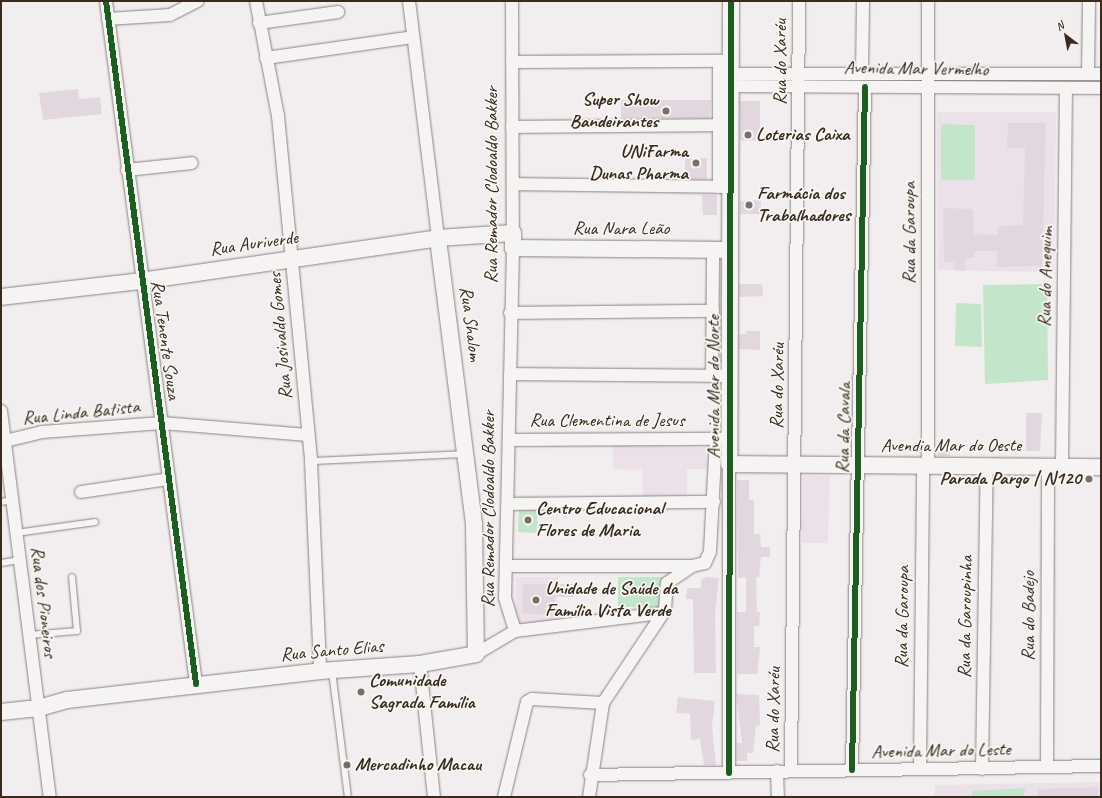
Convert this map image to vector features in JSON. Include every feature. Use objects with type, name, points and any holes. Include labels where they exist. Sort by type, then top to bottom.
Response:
[{"type":"street","name":"Rua Tenente Souza","points":[[106,1],[141,281],[162,423],[196,684]]},
{"type":"street","points":[[108,19],[170,14],[198,1]]},
{"type":"street","name":"Rua Josivaldo Gomes","points":[[256,1],[278,116],[311,461],[326,670]]},
{"type":"street","name":"Rua Shalom","points":[[409,1],[438,238],[467,454],[474,524],[476,654]]},
{"type":"street","name":"Rua Remador Clodoaldo Bakker","points":[[512,1],[513,241],[510,313],[509,504],[506,604],[515,631]]},
{"type":"street","name":"Avenida Mar do Norte","points":[[729,773],[729,464],[723,439],[730,376],[728,250],[724,187],[725,125],[731,1]]},
{"type":"street","name":"Rua do Xaréu","points":[[791,771],[796,465],[799,1]]},
{"type":"street","points":[[862,74],[863,1]]},
{"type":"street","name":"Rua da Garoupa","points":[[920,770],[929,87],[928,1]]},
{"type":"street","points":[[1088,74],[1089,1]]},
{"type":"street","points":[[259,23],[338,12]]},
{"type":"street","points":[[266,58],[413,37]]},
{"type":"street","name":"Avenida Mar Vermelho","points":[[512,62],[728,70],[865,87],[1101,88]]},
{"type":"street","points":[[512,127],[725,125],[728,70]]},
{"type":"street","name":"Avenida Mar Vermelho","points":[[799,80],[862,74],[1101,74]]},
{"type":"street","name":"Rua da Cavala","points":[[852,770],[859,466],[865,87]]},
{"type":"street","name":"Rua do Anequim","points":[[1055,466],[1066,88]]},
{"type":"street","points":[[127,170],[192,163]]},
{"type":"street","points":[[513,184],[724,187]]},
{"type":"street","name":"Rua Auriverde","points":[[1,297],[141,281],[438,238],[513,241]]},
{"type":"street","name":"Rua Nara Leão","points":[[513,241],[728,250]]},
{"type":"street","points":[[712,376],[713,250]]},
{"type":"street","points":[[510,313],[713,311]]},
{"type":"street","points":[[510,374],[730,376]]},
{"type":"street","name":"Rua dos Pioneiros","points":[[1,411],[7,501],[16,533],[20,560],[50,797]]},
{"type":"street","name":"Rua Linda Batista","points":[[3,441],[42,432],[162,423],[308,435]]},
{"type":"street","points":[[589,797],[590,775],[603,703],[667,606],[667,583],[695,566],[705,563],[710,552],[714,502],[723,439]]},
{"type":"street","name":"Rua Clementina de Jesus","points":[[509,440],[723,439]]},
{"type":"street","name":"Avendia Mar do Oeste","points":[[729,464],[1101,467]]},
{"type":"street","name":"Rua da Garoupinha","points":[[982,768],[987,466]]},
{"type":"street","name":"Rua do Badejo","points":[[1047,767],[1055,466]]},
{"type":"street","points":[[81,492],[169,479]]},
{"type":"street","points":[[509,504],[714,502]]},
{"type":"street","points":[[506,566],[695,566]]},
{"type":"street","name":"Rua Santo Elias","points":[[1,712],[39,708],[68,700],[196,684],[326,670],[420,664],[476,654],[515,631],[661,613]]},
{"type":"street","points":[[420,664],[434,797]]},
{"type":"street","points":[[504,797],[527,702],[532,699],[603,703]]},
{"type":"street","name":"Avenida Mar do Leste","points":[[590,775],[1101,766]]},
{"type":"street","points":[[777,771],[778,797]]},
{"type":"lane","points":[[311,461],[467,454]]},
{"type":"lane","points":[[16,533],[95,522]]},
{"type":"lane","points":[[1,562],[20,560]]},
{"type":"lane","points":[[29,635],[77,631],[72,577]]},
{"type":"lane","name":"Rua Josivaldo Gomes","points":[[326,670],[348,797]]},
{"type":"shaded area","points":[[937,112],[1056,112],[1054,272],[938,270]]},
{"type":"shaded area","name":"Centro Educacional Flores de Maria","points":[[613,445],[706,447],[707,469],[687,469],[687,495],[643,496],[642,470],[613,469]]},
{"type":"shaded area","points":[[803,475],[830,476],[828,543],[802,543]]},
{"type":"shaded area","name":"Unidade de Saúde da Família Vista Verde","points":[[516,577],[558,577],[557,623],[515,624]]},
{"type":"shaded area","points":[[1101,782],[1101,797],[934,797],[935,785]]},
{"type":"green space","points":[[941,124],[975,125],[975,180],[941,180]]},
{"type":"green space","points":[[1047,284],[1048,380],[985,384],[983,285]]},
{"type":"green space","points":[[956,303],[981,304],[982,347],[955,346]]},
{"type":"green space","name":"Centro Educacional Flores de Maria","points":[[519,507],[537,508],[538,533],[518,532]]},
{"type":"green space","points":[[618,577],[665,577],[664,607],[618,607]]},
{"type":"green space","points":[[1025,788],[1024,797],[972,797],[972,791]]},
{"type":"building","points":[[78,89],[79,99],[100,97],[102,114],[43,120],[39,93]]},
{"type":"building","name":"Super Show Bandeirantes","points":[[621,100],[711,100],[710,118],[621,118]]},
{"type":"building","points":[[740,101],[760,101],[760,140],[740,141]]},
{"type":"building","points":[[1008,123],[1046,123],[1042,266],[997,267],[997,251],[974,251],[974,258],[966,258],[965,271],[954,270],[954,262],[944,262],[943,208],[973,209],[974,234],[998,235],[998,226],[1023,225],[1025,148],[1007,148]]},
{"type":"building","points":[[707,158],[707,179],[685,179],[685,159]]},
{"type":"building","points":[[702,195],[717,195],[717,215],[703,215]]},
{"type":"building","name":"Farmácia dos Trabalhadores","points":[[761,200],[761,214],[740,214],[740,201]]},
{"type":"building","points":[[739,284],[762,284],[763,296],[739,297]]},
{"type":"building","points":[[746,331],[760,331],[760,350],[739,349],[739,334],[746,334]]},
{"type":"building","points":[[1026,413],[1042,413],[1040,451],[1026,451]]},
{"type":"building","points":[[938,443],[951,444],[950,456],[937,456]]},
{"type":"building","points":[[737,480],[749,480],[749,500],[754,500],[754,534],[760,534],[761,547],[770,547],[770,557],[761,557],[759,577],[756,577],[757,612],[760,612],[759,626],[754,626],[754,647],[760,647],[757,674],[737,674],[737,612],[746,612],[746,577],[738,578]]},
{"type":"building","points":[[707,577],[719,578],[715,613],[716,673],[694,673],[693,599],[686,599],[687,588],[701,588],[701,580]]},
{"type":"building","points":[[523,584],[573,584],[573,597],[555,597],[554,615],[522,614]]},
{"type":"building","points":[[736,694],[759,695],[760,725],[756,726],[753,753],[747,753],[747,761],[736,761],[736,743],[742,743]]},
{"type":"building","points":[[678,697],[715,701],[712,726],[716,765],[704,765],[700,739],[691,740],[690,714],[676,713]]},
{"type":"building","points":[[1097,787],[1098,797],[1037,797],[1039,789]]},
{"type":"cycle path","points":[[106,1],[196,684]]},
{"type":"cycle path","points":[[729,773],[731,1]]},
{"type":"cycle path","points":[[852,770],[865,87]]},
{"type":"place","name":"Super Show Bandeirantes","points":[[666,111]]},
{"type":"place","name":"Loterias Caixa","points":[[748,135]]},
{"type":"place","name":"UNiFarma Dunas Pharma","points":[[696,163]]},
{"type":"place","name":"Farmácia dos Trabalhadores","points":[[749,205]]},
{"type":"place","name":"Parada Pargo | N120","points":[[1089,479]]},
{"type":"place","name":"Centro Educacional Flores de Maria","points":[[528,520]]},
{"type":"place","name":"Unidade de Saúde da Família Vista Verde","points":[[536,600]]},
{"type":"place","name":"Comunidade Sagrada Família","points":[[361,692]]},
{"type":"place","name":"Mercadinho Macau","points":[[347,765]]}]
